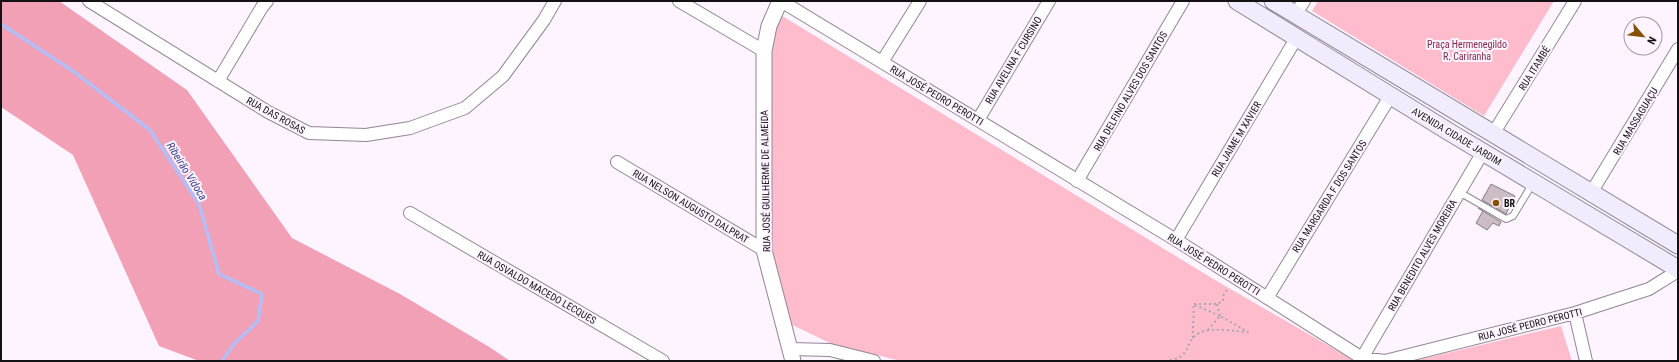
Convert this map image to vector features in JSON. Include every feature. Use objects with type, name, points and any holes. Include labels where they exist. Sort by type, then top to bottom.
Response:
[{"type":"main road","name":"AVENIDA CIDADE JARDIM","points":[[1237,1],[1451,133],[1678,270]]},
{"type":"main road","name":"AVENIDA CIDADE JARDIM","points":[[1273,1],[1299,8],[1462,116],[1678,245]]},
{"type":"main road","points":[[1451,133],[1462,116]]},
{"type":"street","name":"RUA DAS ROSAS","points":[[89,1],[268,112],[309,133],[366,135],[410,128],[465,108],[503,76],[544,20],[555,1]]},
{"type":"street","points":[[218,81],[267,1]]},
{"type":"street","points":[[678,1],[764,51]]},
{"type":"street","name":"RUA JOSÉ GUILHERME DE ALMEIDA","points":[[780,1],[770,26],[764,51],[764,250],[793,358]]},
{"type":"street","name":"RUA JOSÉ PEDRO PEROTTI","points":[[780,1],[1176,240],[1362,358],[1385,361],[1575,313],[1649,289],[1678,270]]},
{"type":"street","points":[[882,62],[920,1]]},
{"type":"street","name":"RUA AVELINA F CURSINO","points":[[978,120],[1049,1]]},
{"type":"street","name":"RUA DELFINO ALVES DOS SANTOS","points":[[1077,181],[1183,1]]},
{"type":"street","name":"RUA ITAMBÉ","points":[[1493,134],[1575,1]]},
{"type":"street","name":"RUA JAIME M XAVIER","points":[[1176,240],[1297,37]]},
{"type":"street","name":"RUA MASSAGUAÇU","points":[[1591,193],[1678,49]]},
{"type":"street","name":"RUA MARGARIDA F DOS SANTOS","points":[[1267,298],[1391,95]]},
{"type":"street","name":"RUA BENEDITO ALVES MOREIRA","points":[[1362,358],[1483,152]]},
{"type":"street","name":"RUA NELSON AUGUSTO DALPRAT","points":[[617,162],[764,250]]},
{"type":"street","name":"RUA OSVALDO MACEDO LECQUES","points":[[410,213],[663,361]]},
{"type":"street","points":[[1575,313],[1586,361]]},
{"type":"street","points":[[793,358],[830,350],[874,361]]},
{"type":"lane","points":[[1459,192],[1506,219],[1509,219],[1513,216],[1533,182]]},
{"type":"path","points":[[1193,304],[1216,304],[1223,302],[1226,291],[1236,279]]},
{"type":"path","points":[[1165,361],[1179,359],[1183,356],[1193,338],[1199,333],[1208,330],[1248,332],[1220,316],[1193,304]]},
{"type":"path","points":[[1193,304],[1193,338]]},
{"type":"path","points":[[1216,304],[1220,316]]},
{"type":"path","points":[[1208,330],[1220,316]]},
{"type":"green space","name":"Praça Hermenegildo R. Cariranha","points":[[1318,1],[1554,1],[1484,116],[1312,11]]},
{"type":"green space","points":[[779,14],[1215,280],[1355,361],[901,361],[832,344],[786,322],[770,250],[771,54]]},
{"type":"green space","points":[[1561,326],[1572,361],[1414,361]]},
{"type":"shaded area","points":[[1,1],[59,1],[187,90],[292,238],[400,294],[491,348],[510,361],[199,361],[159,346],[73,155],[1,107]]},
{"type":"building","points":[[1491,184],[1515,196],[1506,214],[1482,200]]},
{"type":"building","points":[[1483,211],[1501,222],[1499,226],[1493,223],[1487,230],[1476,223]]},
{"type":"waterway","name":"Ribeirão Vidoca","points":[[1,24],[73,71],[150,130],[199,204],[219,274],[262,294],[258,321],[234,344],[222,361]]},
{"type":"place","name":"BR","points":[[1496,203]]}]
